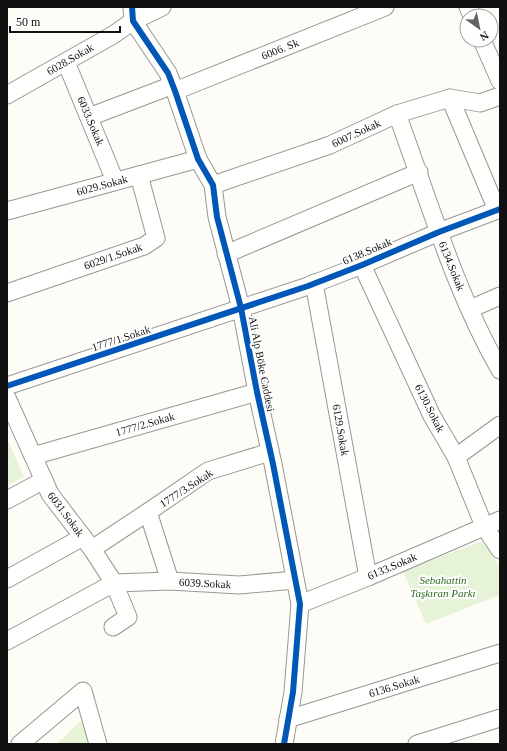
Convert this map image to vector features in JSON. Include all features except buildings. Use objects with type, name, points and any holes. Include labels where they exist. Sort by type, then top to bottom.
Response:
[{"type":"street","name":"Ali Alp Böke Caddesi","points":[[118,7],[133,14],[168,73],[198,159],[213,185],[226,254],[241,308],[300,604],[293,692],[284,744]]},
{"type":"street","name":"6028.Sokak","points":[[7,95],[113,35],[133,14],[162,7]]},
{"type":"street","name":"6006. Sk","points":[[89,117],[174,88],[385,7]]},
{"type":"street","points":[[486,48],[500,81]]},
{"type":"street","name":"6033.Sokak","points":[[66,62],[115,181]]},
{"type":"street","name":"6007.Sokak","points":[[213,185],[330,145],[397,114],[450,98],[480,103],[500,96]]},
{"type":"street","points":[[450,98],[499,209]]},
{"type":"street","name":"6134.Sokak","points":[[397,114],[419,172],[439,232],[470,309],[487,347],[500,370]]},
{"type":"street","name":"6029.Sokak","points":[[7,211],[198,159]]},
{"type":"street","points":[[226,254],[419,172]]},
{"type":"street","name":"6029/1.Sokak","points":[[7,293],[144,246],[156,238],[139,175]]},
{"type":"street","name":"6138.Sokak","points":[[241,308],[362,265],[439,232],[499,209]]},
{"type":"street","name":"6130.Sokak","points":[[362,265],[432,416],[456,457],[484,526],[500,550]]},
{"type":"street","name":"6129.Sokak","points":[[314,283],[368,577]]},
{"type":"street","points":[[470,309],[500,296]]},
{"type":"street","name":"1777/1.Sokak","points":[[7,386],[241,308]]},
{"type":"street","name":"1777/2.Sokak","points":[[33,456],[257,392]]},
{"type":"street","name":"6031.Sokak","points":[[7,398],[50,494],[87,543],[114,583]]},
{"type":"street","points":[[456,457],[500,425]]},
{"type":"street","name":"1777/3.Sokak","points":[[7,578],[87,543],[148,512],[208,471],[270,452]]},
{"type":"street","points":[[7,500],[44,480]]},
{"type":"street","name":"1777/3.Sokak","points":[[148,512],[170,581]]},
{"type":"street","name":"6133.Sokak","points":[[300,604],[368,577],[500,520]]},
{"type":"street","name":"6039.Sokak","points":[[7,641],[114,583],[170,581],[240,585],[295,580]]},
{"type":"street","points":[[113,627],[128,617],[114,583]]},
{"type":"street","name":"6136.Sokak","points":[[288,719],[500,653]]},
{"type":"street","points":[[20,744],[83,691],[98,744]]},
{"type":"street","points":[[417,744],[500,718]]},
{"type":"green space","points":[[7,439],[24,477],[7,485]]},
{"type":"green space","name":"Sebahattin Taşkıran Parkı","points":[[482,541],[500,567],[500,595],[426,624],[403,571]]},
{"type":"green space","points":[[86,716],[94,744],[57,744]]},
{"type":"cycle path","points":[[132,7],[133,21],[168,73],[198,159],[213,185],[217,217],[241,308],[300,604],[293,692],[284,744]]},
{"type":"cycle path","points":[[7,386],[308,286],[439,232],[500,209]]}]
